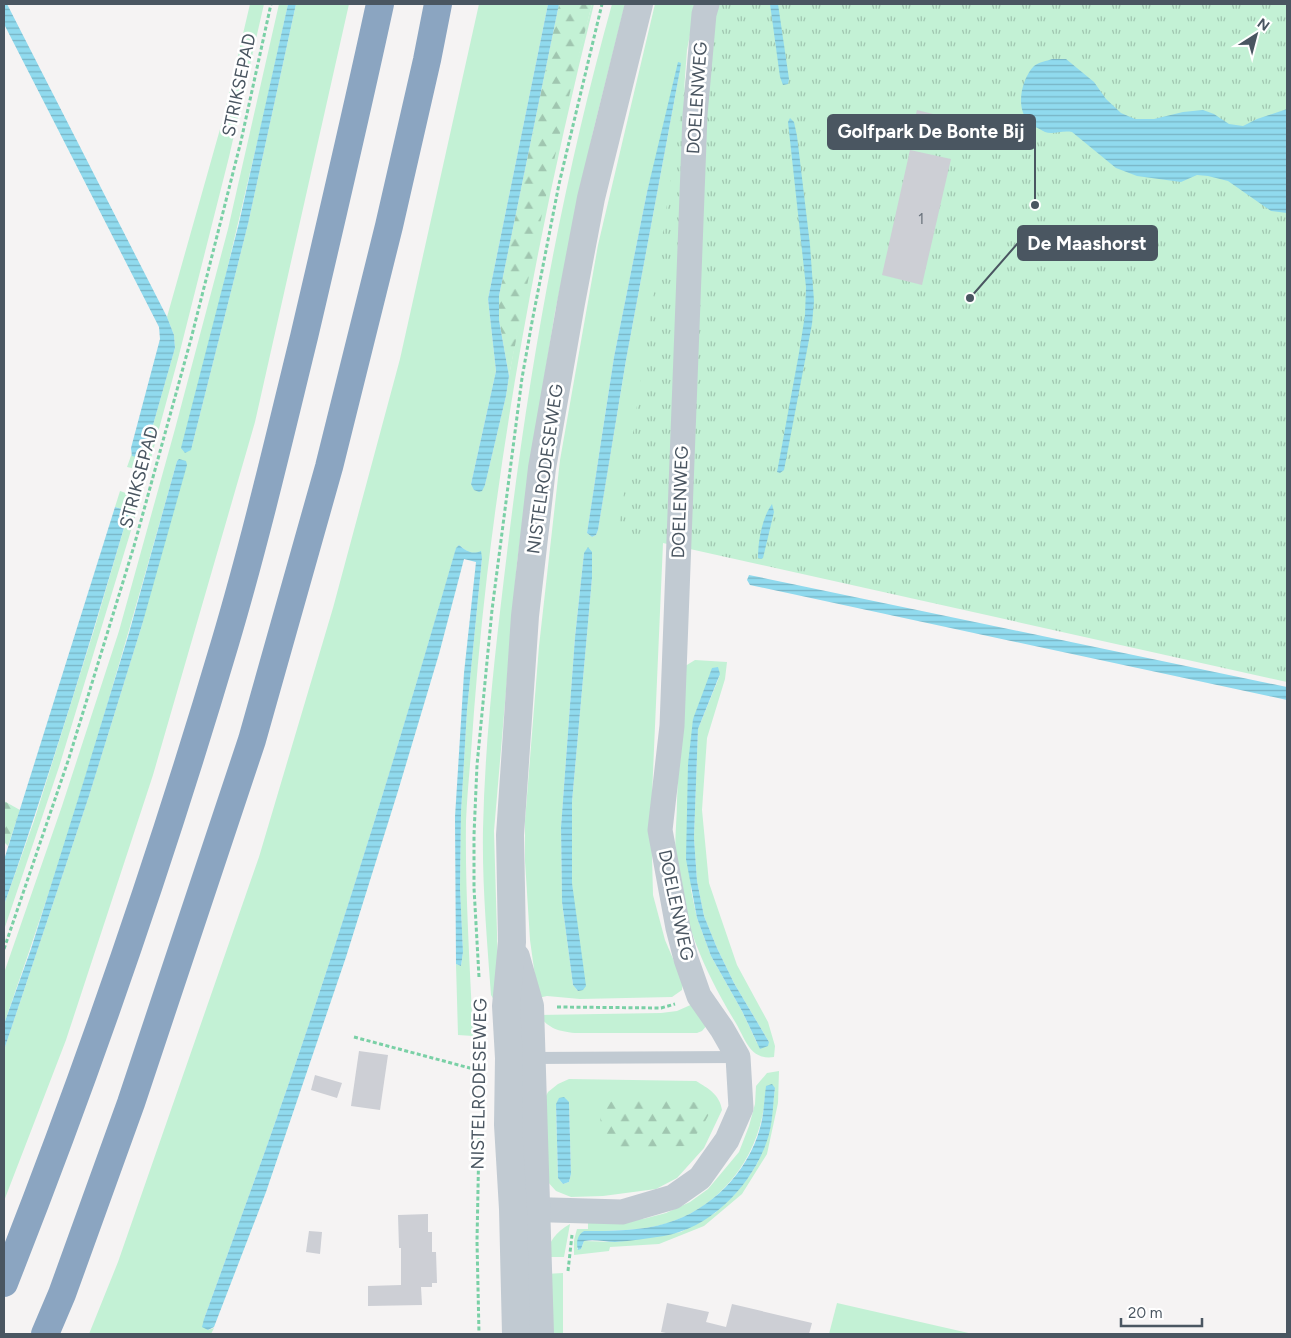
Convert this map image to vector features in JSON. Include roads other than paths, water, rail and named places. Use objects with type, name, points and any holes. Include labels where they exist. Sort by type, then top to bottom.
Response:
[{"type":"highway","points":[[4,1283],[85,1070],[164,842],[226,640],[280,437],[356,120],[380,4]]},
{"type":"highway","points":[[45,1334],[62,1294],[131,1103],[252,740],[329,467],[389,226],[438,4]]},
{"type":"street","name":"NISTELRODESEWEG","points":[[520,1058],[506,1006],[512,942],[510,835],[525,616],[542,468],[591,198],[639,4]]},
{"type":"street","name":"DOELENWEG","points":[[525,1210],[622,1212],[673,1197],[700,1178],[727,1140],[741,1108],[738,1057],[700,996],[686,959],[678,928],[660,830],[672,726],[695,115],[704,14],[707,4]]},
{"type":"street","name":"NISTELRODESEWEG","points":[[512,942],[530,1006],[508,1125],[525,1210],[540,1334]]},
{"type":"street","name":"NISTELRODESEWEG","points":[[516,1334],[525,1210]]},
{"type":"lane","points":[[520,1058],[738,1057]]},
{"type":"water","points":[[4,4],[7,4],[167,317],[174,335],[175,348],[145,453],[140,458],[132,456],[131,448],[160,339],[159,327],[4,24]]},
{"type":"water","points":[[288,4],[296,4],[248,224],[191,450],[185,453],[181,448],[239,223]]},
{"type":"water","points":[[548,4],[559,4],[499,296],[499,320],[509,376],[485,485],[482,491],[479,492],[474,490],[471,484],[496,371],[488,299]]},
{"type":"water","points":[[770,4],[778,4],[789,79],[788,84],[783,85],[780,77]]},
{"type":"water","points":[[1052,59],[1066,59],[1094,82],[1106,99],[1121,113],[1135,119],[1154,119],[1183,112],[1203,110],[1214,114],[1229,124],[1243,126],[1287,109],[1287,213],[1271,211],[1228,181],[1208,176],[1197,175],[1181,182],[1137,176],[1116,168],[1072,132],[1048,133],[1034,125],[1028,121],[1022,108],[1023,85],[1034,66]]},
{"type":"water","points":[[678,62],[681,63],[680,70],[626,360],[598,530],[596,535],[592,537],[587,533],[614,357],[647,192]]},
{"type":"water","points":[[790,118],[794,122],[797,136],[810,245],[814,301],[812,324],[784,470],[780,473],[777,472],[805,315],[806,287],[788,122]]},
{"type":"water","points":[[179,459],[186,461],[187,465],[142,625],[89,796],[4,1050],[4,1024],[31,949],[84,780]]},
{"type":"water","points":[[772,504],[774,512],[763,558],[761,559],[758,558],[760,537],[763,523]]},
{"type":"water","points":[[115,507],[129,511],[69,709],[4,905],[4,860]]},
{"type":"water","points":[[459,545],[469,552],[481,551],[482,558],[467,710],[461,813],[460,888],[463,952],[461,966],[456,964],[455,817],[464,673],[476,562],[464,559],[439,654],[346,957],[266,1192],[214,1327],[208,1330],[202,1327],[204,1319],[316,1004],[388,777],[456,548]]},
{"type":"water","points":[[588,547],[592,552],[592,578],[572,802],[572,883],[586,986],[583,990],[578,991],[573,985],[562,902],[561,827],[575,637],[584,553]]},
{"type":"water","points":[[749,575],[1287,687],[1287,700],[750,585],[747,580]]},
{"type":"water","points":[[718,667],[720,674],[698,729],[694,838],[697,881],[704,916],[717,948],[734,983],[769,1042],[768,1046],[760,1049],[742,1011],[711,956],[697,918],[686,859],[688,764],[693,719],[712,668]]},
{"type":"water","points":[[772,1084],[775,1088],[772,1120],[764,1148],[756,1166],[745,1183],[717,1212],[700,1223],[664,1236],[621,1242],[584,1241],[581,1249],[578,1250],[578,1239],[584,1231],[626,1230],[657,1226],[683,1217],[713,1199],[726,1187],[747,1160],[761,1123],[766,1086]]},
{"type":"water","points":[[564,1097],[569,1102],[571,1174],[569,1182],[563,1184],[558,1178],[556,1104],[559,1098]]},
{"type":"place","name":"Golfpark De Bonte Bij","points":[[1035,205]]},
{"type":"place","name":"De Maashorst","points":[[970,298]]}]
